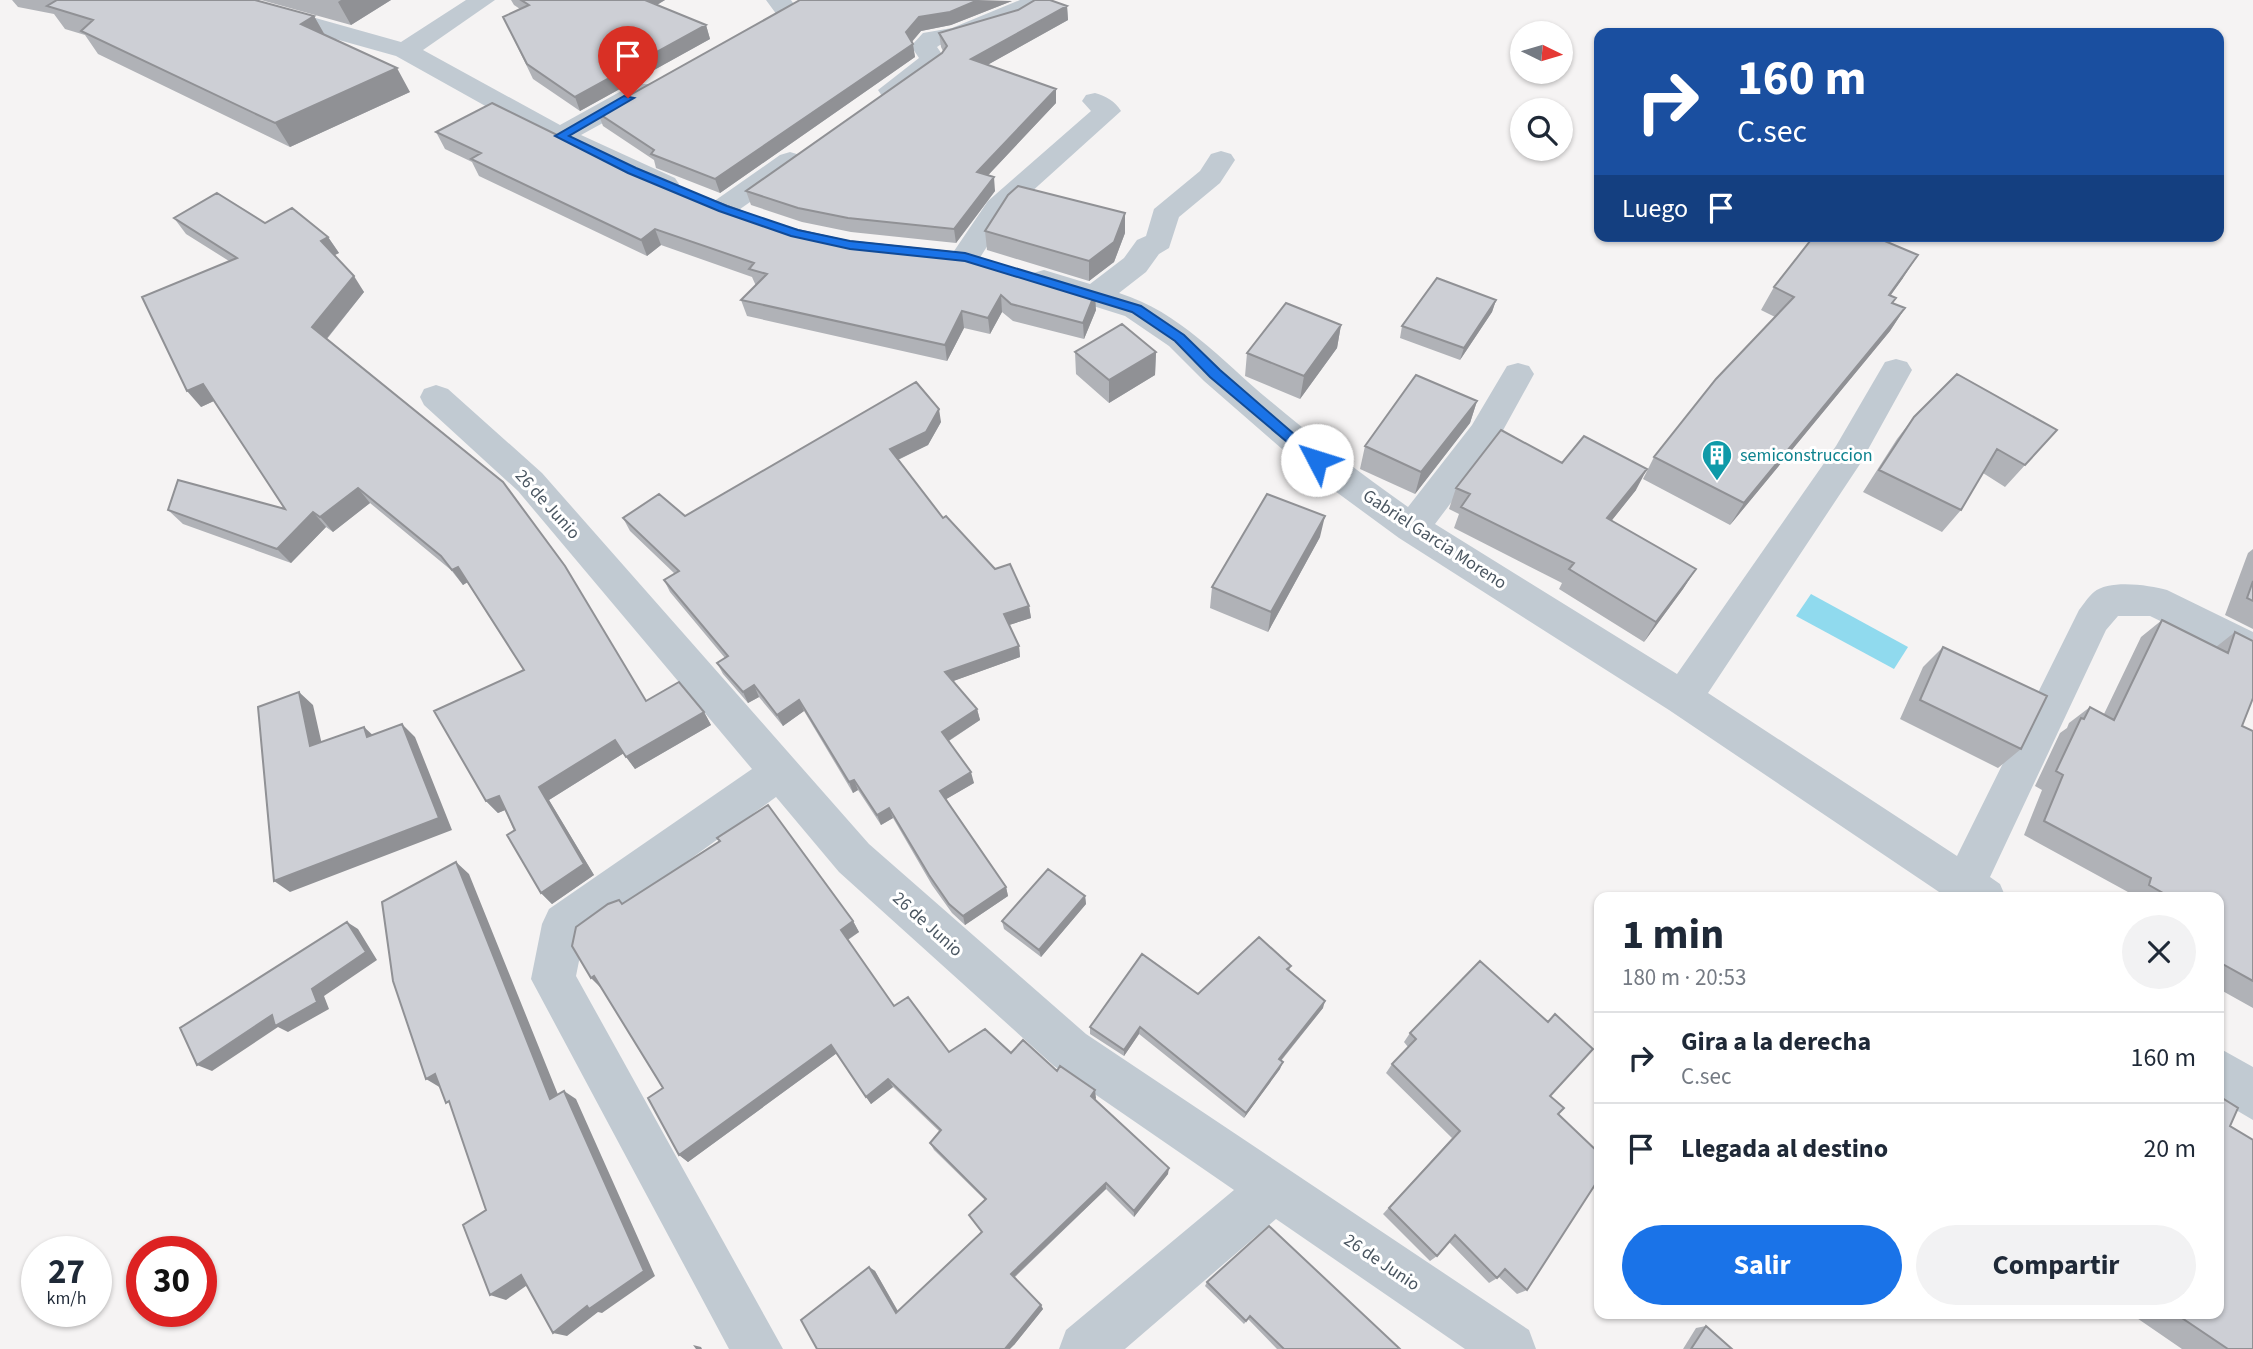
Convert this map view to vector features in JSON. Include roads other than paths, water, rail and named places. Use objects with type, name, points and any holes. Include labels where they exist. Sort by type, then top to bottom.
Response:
[{"type":"street","points":[[223,0],[405,51],[560,136],[632,171],[759,221]]},
{"type":"street","points":[[405,51],[485,0]]},
{"type":"street","points":[[867,107],[933,61],[924,46],[932,38],[964,33],[976,25],[1026,9],[1033,0]]},
{"type":"street","points":[[763,23],[789,3]]},
{"type":"street","points":[[560,136],[667,76]]},
{"type":"street","name":"Gabriel Garcia Moreno","points":[[1095,101],[1108,111],[1083,129],[998,207],[979,262],[1136,309],[1180,338],[1215,373],[1317,460],[1412,528],[1683,698],[1975,890]]},
{"type":"street","points":[[723,208],[811,146]]},
{"type":"street","points":[[1096,295],[1135,265],[1148,247],[1159,241],[1166,222],[1164,216],[1172,205],[1200,185],[1218,168],[1221,160]]},
{"type":"street","points":[[1683,698],[1848,454],[1896,370]]},
{"type":"street","points":[[1412,528],[1484,434],[1518,374]]},
{"type":"street","name":"26 de Junio","points":[[436,397],[530,482],[782,771],[853,858],[1070,1050],[1510,1349]]},
{"type":"street","points":[[1975,890],[2092,621],[2108,601],[2154,601],[2253,650]]},
{"type":"street","points":[[757,1349],[553,979],[564,924],[782,771]]},
{"type":"street","points":[[2224,1075],[2253,1096]]},
{"type":"street","points":[[1085,1349],[1274,1189]]},
{"type":"water","points":[[1811,594],[1908,647],[1894,669],[1796,616]]},
{"type":"place","name":"semiconstruccion","points":[[1717,482]]}]
